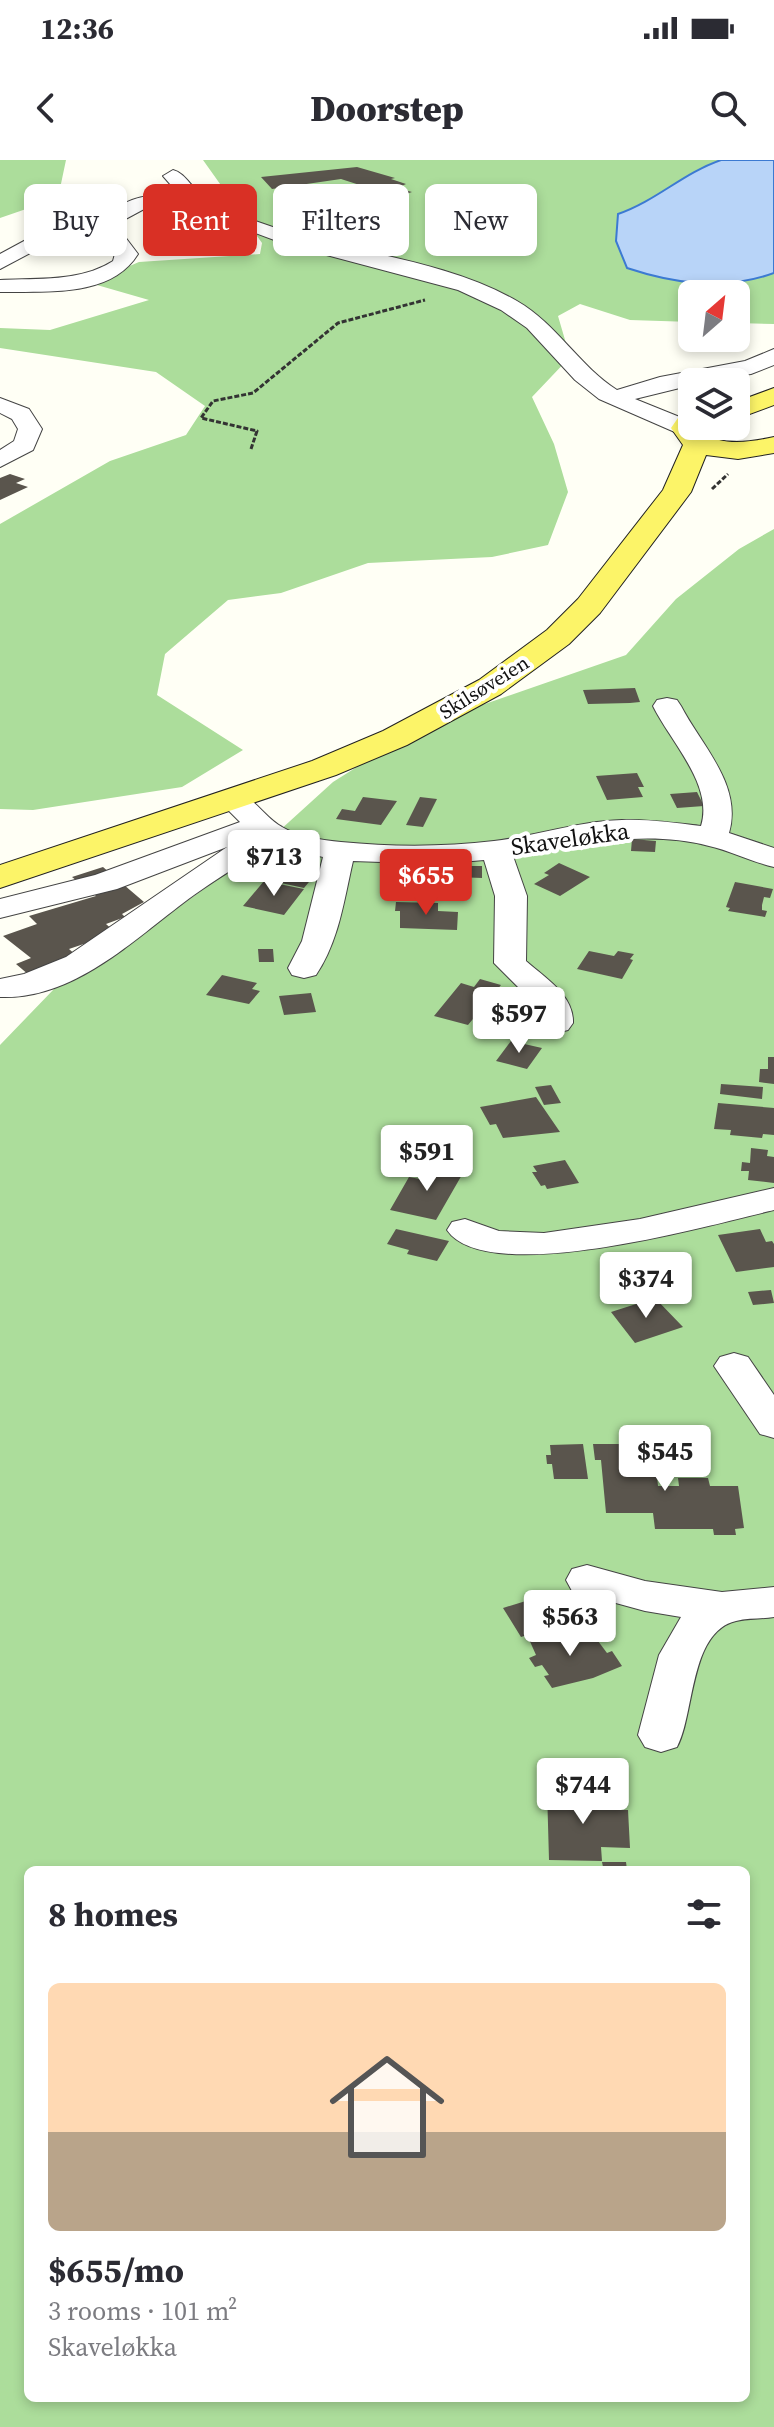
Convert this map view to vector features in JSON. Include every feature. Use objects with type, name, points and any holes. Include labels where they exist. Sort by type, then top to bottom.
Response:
[{"type":"main road","points":[[750,405],[774,396]]},
{"type":"main road","points":[[750,414],[774,420]]},
{"type":"main road","name":"Skilsøveien","points":[[689,440],[691,493]]},
{"type":"main road","name":"Skilsøveien","points":[[709,440],[732,459]]},
{"type":"main road","name":"Skilsøveien","points":[[0,877],[324,768],[395,738],[454,708],[526,662],[589,606],[715,463],[774,445]]},
{"type":"street","points":[[173,176],[179,184]]},
{"type":"street","points":[[0,286],[54,284],[107,273],[122,265],[128,254],[127,248],[109,232],[107,226],[111,219],[132,207],[143,205]]},
{"type":"street","points":[[257,228],[463,284],[522,313],[549,335],[585,377],[620,400],[678,420]]},
{"type":"street","points":[[0,263],[24,249]]},
{"type":"street","points":[[620,400],[660,384],[751,367],[774,356]]},
{"type":"street","points":[[0,405],[21,414],[30,429],[25,445],[0,460]]},
{"type":"street","points":[[667,706],[711,783],[720,821],[713,837]]},
{"type":"street","points":[[232,799],[264,828]]},
{"type":"street","points":[[0,909],[106,882],[264,828]]},
{"type":"street","points":[[1,990],[25,985],[88,961],[264,828]]},
{"type":"street","name":"Skaveløkka","points":[[264,828],[298,844],[340,851],[408,843],[496,850],[618,829],[649,829],[713,837],[774,858]]},
{"type":"street","points":[[496,850],[511,896],[510,963],[554,1004],[558,1014],[556,1023]]},
{"type":"street","points":[[304,968],[318,941],[340,851]]},
{"type":"street","points":[[465,1230],[494,1242],[544,1244],[640,1230],[774,1199]]},
{"type":"street","points":[[734,1366],[774,1425]]},
{"type":"street","points":[[587,1580],[645,1596],[722,1607],[774,1602]]},
{"type":"street","points":[[661,1735],[673,1681],[688,1640],[722,1607]]},
{"type":"path","points":[[251,449],[257,431],[201,418],[213,401],[253,393],[338,323],[432,298],[391,263]]},
{"type":"path","points":[[691,493],[730,472],[732,459]]},
{"type":"green space","points":[[0,160],[66,160],[61,184],[24,184],[24,210],[0,218]]},
{"type":"green space","points":[[203,160],[721,160],[618,214],[697,280],[678,280],[678,322],[630,320],[580,304],[558,316],[570,357],[532,397],[554,444],[568,492],[548,545],[492,557],[368,563],[281,593],[228,600],[165,654],[157,695],[243,750],[182,787],[33,810],[0,809],[0,524],[110,461],[186,435],[205,406],[156,372],[0,348],[0,328],[50,330],[149,300],[90,283],[139,262],[257,256],[262,243],[257,236],[257,184],[220,184]]},
{"type":"green space","points":[[774,273],[774,324],[750,323],[750,280],[728,280]]},
{"type":"green space","points":[[774,529],[774,2427],[0,2427],[0,1045],[54,989],[163,918],[257,851],[333,782],[422,726],[626,655],[676,599],[739,549]]},
{"type":"water","points":[[721,160],[774,160],[774,273],[750,280],[678,280],[627,268],[616,241],[618,214]]},
{"type":"building","points":[[357,167],[406,184],[357,184],[341,179],[306,184],[273,184],[272,189],[261,177]]},
{"type":"building","points":[[10,474],[25,479],[16,483],[28,487],[0,500],[0,478]]},
{"type":"building","points":[[635,688],[640,702],[588,704],[583,690]]},
{"type":"building","points":[[637,773],[644,787],[638,787],[643,797],[607,800],[596,776]]},
{"type":"building","points":[[697,792],[704,806],[677,808],[670,794]]},
{"type":"building","points":[[363,797],[397,801],[381,825],[336,819],[342,809],[355,811]]},
{"type":"building","points":[[420,797],[437,799],[423,827],[406,825]]},
{"type":"building","points":[[632,839],[656,841],[655,852],[631,851]]},
{"type":"building","points":[[559,863],[590,877],[560,896],[534,884],[549,875],[544,873]]},
{"type":"building","points":[[295,866],[318,871],[304,888],[281,883]]},
{"type":"building","points":[[455,866],[482,866],[482,878],[456,877]]},
{"type":"building","points":[[103,867],[144,902],[122,914],[125,917],[106,924],[116,933],[69,949],[78,957],[29,975],[16,964],[31,958],[3,936],[37,924],[29,916],[96,896],[72,877]]},
{"type":"building","points":[[264,881],[304,889],[284,915],[243,906]]},
{"type":"building","points":[[735,882],[773,889],[770,898],[764,897],[762,910],[767,911],[765,917],[728,911],[730,908],[726,907]]},
{"type":"building","points":[[396,902],[438,903],[438,911],[458,912],[457,930],[400,928],[400,911],[395,911]]},
{"type":"building","points":[[258,949],[273,949],[274,962],[259,962]]},
{"type":"building","points":[[589,951],[614,956],[618,951],[634,954],[622,979],[577,969]]},
{"type":"building","points":[[222,975],[257,983],[252,989],[260,991],[249,1004],[206,995]]},
{"type":"building","points":[[480,979],[501,985],[468,1025],[434,1016],[461,983],[474,987]]},
{"type":"building","points":[[311,993],[316,1012],[284,1015],[279,996]]},
{"type":"building","points":[[511,1041],[542,1048],[527,1069],[496,1061]]},
{"type":"building","points":[[768,1057],[774,1057],[774,1084],[759,1082],[760,1069],[768,1069]]},
{"type":"building","points":[[721,1084],[763,1087],[762,1099],[720,1094]]},
{"type":"building","points":[[551,1085],[561,1103],[544,1105],[535,1087]]},
{"type":"building","points":[[536,1097],[560,1132],[503,1138],[496,1124],[490,1125],[480,1107]]},
{"type":"building","points":[[718,1103],[774,1108],[774,1135],[763,1134],[762,1138],[730,1135],[731,1130],[714,1129]]},
{"type":"building","points":[[751,1148],[768,1150],[767,1156],[774,1157],[774,1183],[748,1180],[749,1171],[741,1171],[742,1162],[750,1163]]},
{"type":"building","points":[[565,1160],[579,1183],[547,1189],[545,1185],[541,1186],[532,1172],[537,1172],[533,1166]]},
{"type":"building","points":[[428,1165],[463,1173],[436,1220],[390,1210],[409,1177],[420,1179]]},
{"type":"building","points":[[396,1229],[449,1241],[437,1261],[407,1254],[409,1250],[387,1244]]},
{"type":"building","points":[[760,1229],[766,1242],[772,1241],[774,1244],[774,1267],[736,1272],[718,1235]]},
{"type":"building","points":[[771,1290],[774,1303],[753,1305],[748,1292]]},
{"type":"building","points":[[655,1298],[683,1327],[635,1343],[611,1312]]},
{"type":"building","points":[[583,1444],[588,1479],[554,1479],[552,1464],[547,1464],[546,1455],[551,1455],[550,1445]]},
{"type":"building","points":[[593,1444],[649,1444],[651,1457],[655,1457],[658,1486],[679,1486],[678,1478],[708,1478],[710,1486],[738,1486],[744,1528],[735,1529],[736,1535],[714,1535],[713,1529],[655,1529],[653,1513],[606,1513],[601,1460],[595,1460]]},
{"type":"building","points":[[542,1596],[561,1624],[521,1637],[503,1608]]},
{"type":"building","points":[[561,1627],[575,1644],[595,1637],[607,1653],[612,1651],[622,1666],[593,1678],[552,1688],[544,1676],[549,1675],[542,1665],[535,1667],[529,1658],[536,1655],[528,1637]]},
{"type":"building","points":[[547,1789],[599,1791],[600,1810],[628,1810],[630,1848],[601,1847],[602,1861],[549,1860]]},
{"type":"building","points":[[602,1862],[626,1862],[626,1866],[603,1866]]}]
